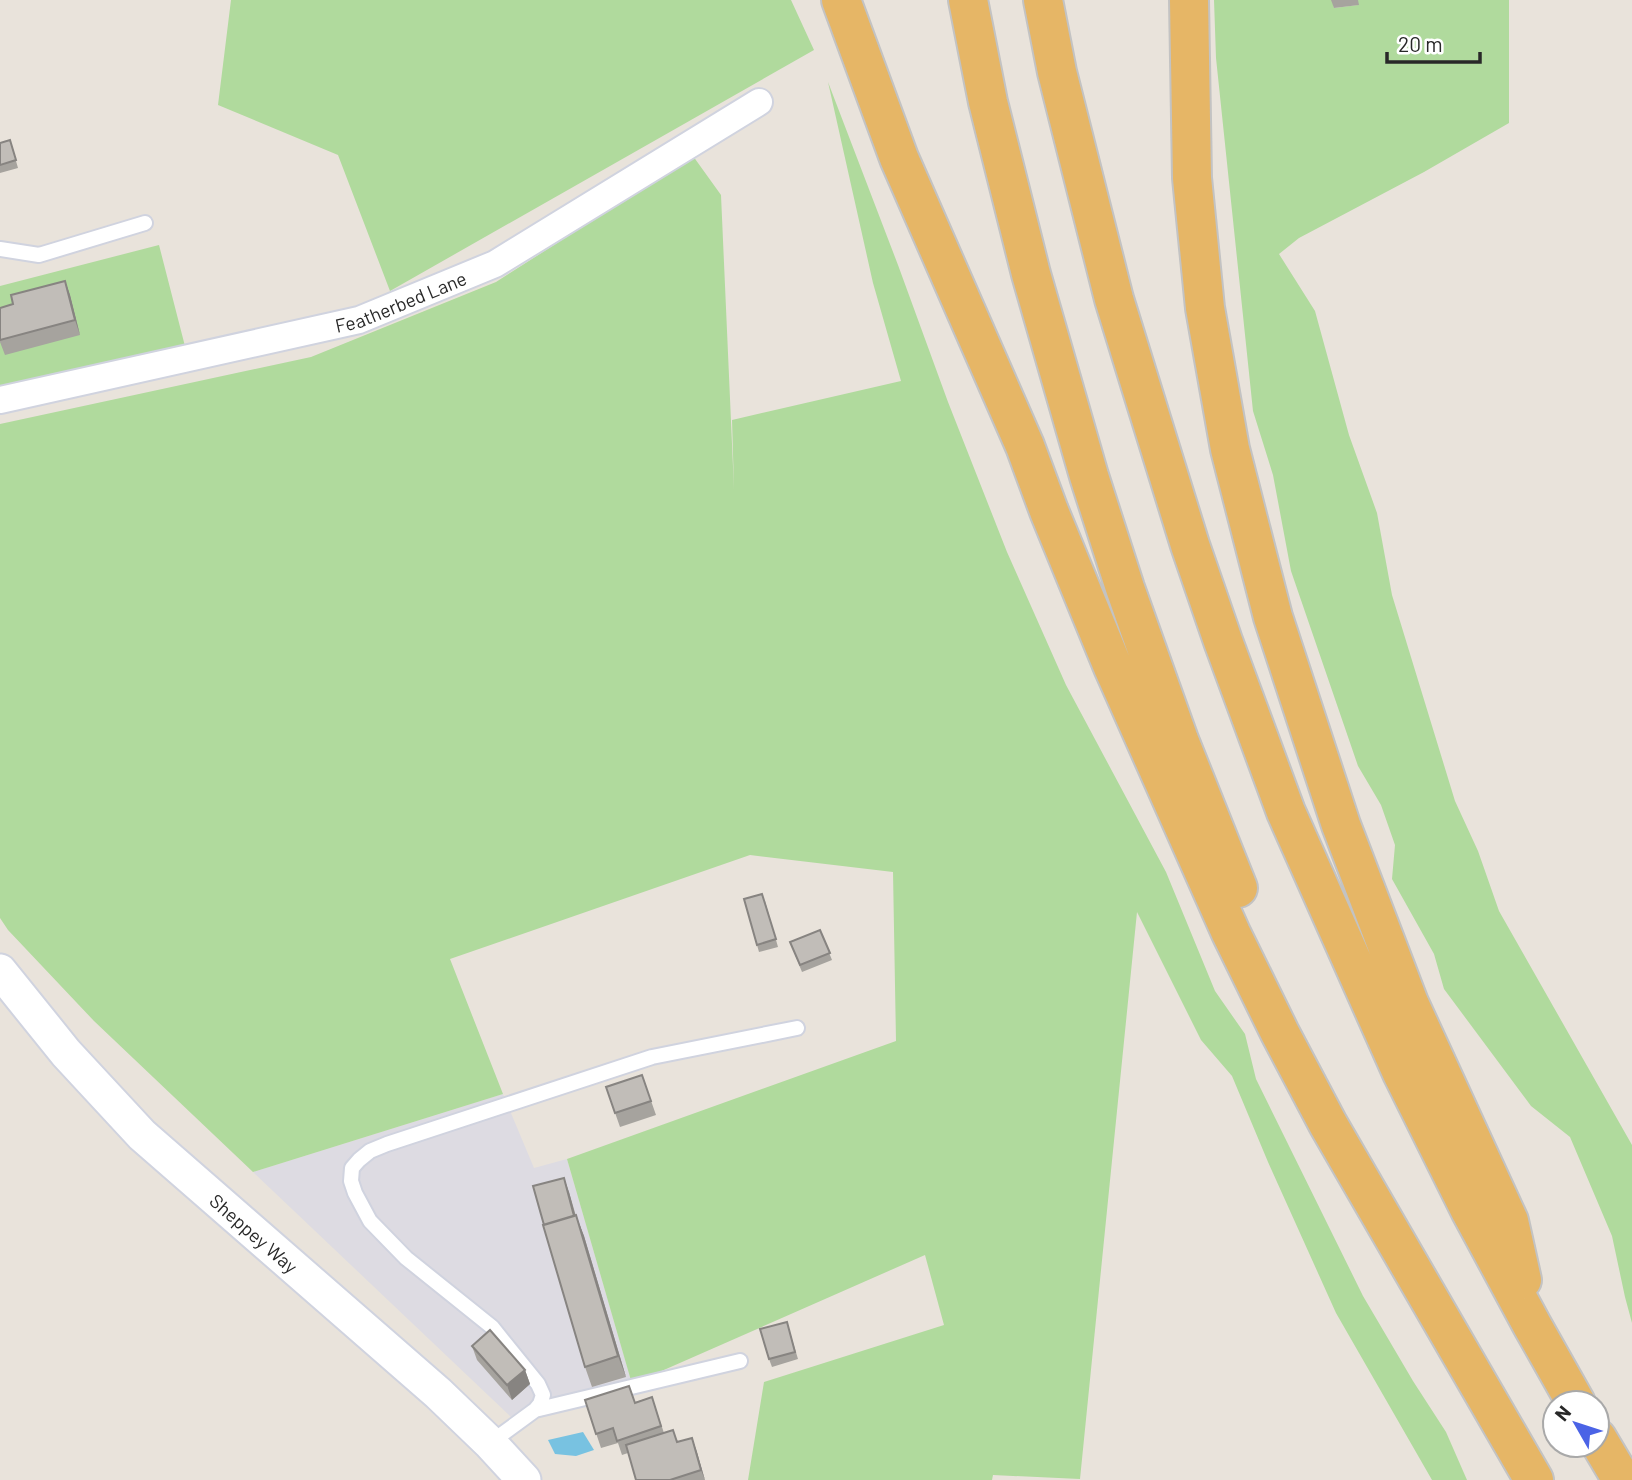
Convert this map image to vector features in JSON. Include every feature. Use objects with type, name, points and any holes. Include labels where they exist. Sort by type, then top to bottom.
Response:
[{"type":"highway","points":[[841,0],[899,158],[1025,446],[1108,655],[1231,933],[1328,1124],[1534,1480]]},
{"type":"highway","points":[[968,0],[988,102],[1031,274],[1070,412],[1125,588],[1179,740],[1243,901],[1310,1050],[1358,1152],[1470,1372]]},
{"type":"highway","points":[[1043,0],[1057,72],[1114,299],[1190,545],[1286,812],[1402,1073],[1470,1210],[1568,1389]]},
{"type":"highway","points":[[1189,0],[1192,178],[1205,308],[1230,449],[1273,617],[1342,825],[1409,1003],[1509,1221],[1532,1325]]},
{"type":"highway","points":[[1610,1459],[1622,1480]]},
{"type":"street","name":"Featherbed Lane","points":[[0,400],[359,320],[495,264],[759,102]]},
{"type":"street","name":"Sheppey Way","points":[[0,971],[66,1053],[142,1135],[438,1393],[524,1480]]},
{"type":"lane","points":[[0,249],[39,255],[145,223]]},
{"type":"lane","points":[[490,1443],[536,1409],[543,1395],[538,1384],[492,1327],[406,1258],[370,1221],[355,1194],[351,1181],[352,1168],[370,1152],[387,1144],[652,1056],[797,1028]]},
{"type":"lane","points":[[536,1409],[740,1361]]},
{"type":"shaded area","points":[[503,1094],[534,1168],[567,1159],[632,1384],[511,1417],[253,1172]]},
{"type":"green space","points":[[231,0],[791,0],[814,50],[390,291],[338,155],[218,105]]},
{"type":"green space","points":[[1214,0],[1333,0],[1334,8],[1358,5],[1358,0],[1509,0],[1509,123],[1424,172],[1299,238],[1279,254],[1315,311],[1349,435],[1377,513],[1392,595],[1455,801],[1478,851],[1499,911],[1632,1145],[1632,1323],[1612,1236],[1570,1137],[1531,1106],[1444,989],[1434,954],[1392,879],[1395,845],[1381,805],[1358,766],[1291,571],[1273,475],[1253,411],[1216,58]]},
{"type":"green space","points":[[828,82],[1007,552],[1066,685],[1166,872],[1215,991],[1245,1034],[1256,1079],[1363,1296],[1446,1432],[1467,1480],[1432,1480],[1336,1313],[1232,1076],[1201,1040],[1137,912],[1080,1479],[993,1475],[992,1480],[748,1480],[764,1382],[944,1325],[925,1255],[632,1384],[567,1159],[896,1041],[893,872],[750,855],[450,959],[503,1094],[253,1172],[94,1021],[8,930],[0,918],[0,424],[311,357],[496,282],[693,156],[721,195],[734,489],[732,420],[901,381],[873,283]]},
{"type":"green space","points":[[159,245],[187,354],[0,388],[0,286]]},
{"type":"water","points":[[583,1432],[594,1450],[576,1456],[555,1454],[548,1440]]},
{"type":"building","points":[[10,140],[16,160],[0,165],[0,143]]},
{"type":"building","points":[[65,281],[75,320],[0,340],[0,308],[13,304],[11,295]]},
{"type":"building","points":[[762,894],[776,939],[757,945],[744,899]]},
{"type":"building","points":[[820,930],[830,953],[800,965],[790,942]]},
{"type":"building","points":[[642,1075],[651,1101],[615,1113],[606,1087]]},
{"type":"building","points":[[564,1178],[574,1216],[544,1225],[533,1186]]},
{"type":"building","points":[[576,1215],[618,1356],[585,1367],[543,1225]]},
{"type":"building","points":[[787,1322],[795,1352],[769,1359],[760,1329]]},
{"type":"building","points":[[490,1330],[525,1370],[507,1385],[472,1346]]},
{"type":"building","points":[[629,1386],[635,1403],[652,1397],[661,1426],[617,1441],[613,1428],[596,1434],[585,1400]]},
{"type":"building","points":[[673,1430],[677,1442],[692,1438],[701,1470],[670,1480],[636,1480],[626,1445]]}]
